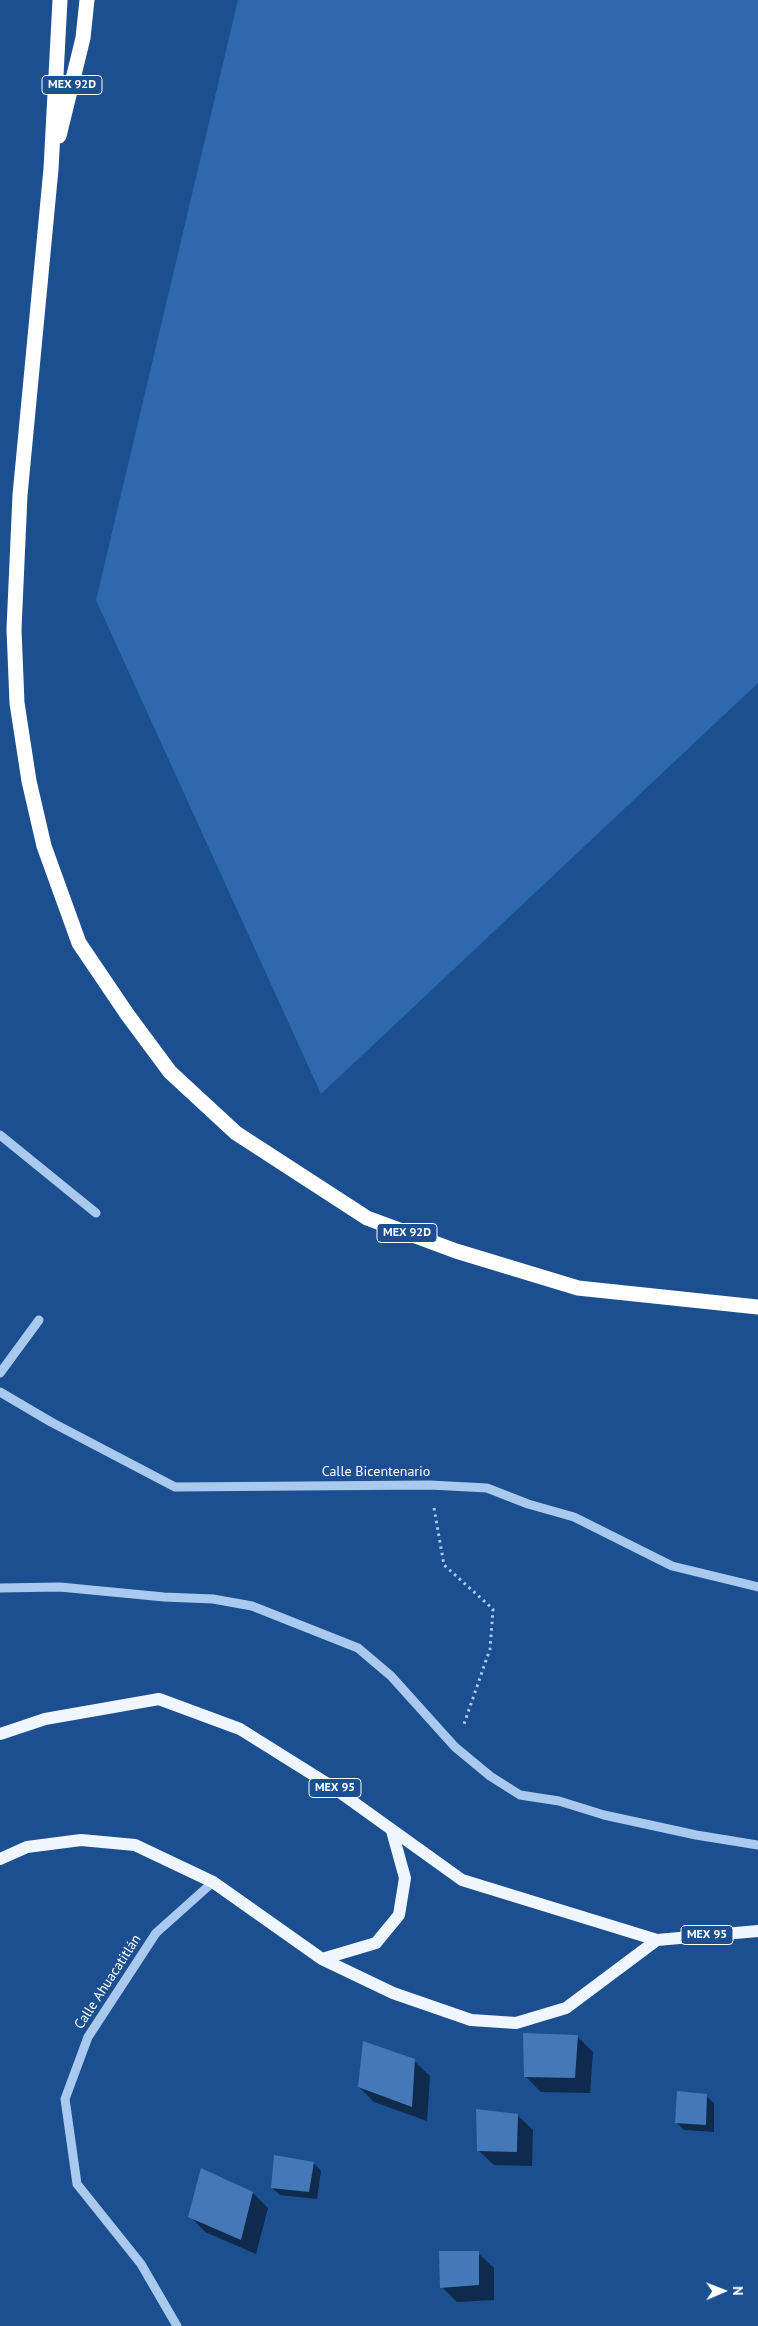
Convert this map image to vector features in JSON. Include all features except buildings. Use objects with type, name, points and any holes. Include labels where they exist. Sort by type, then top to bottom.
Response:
[{"type":"highway","name":"MEX 92D","points":[[60,0],[51,169],[20,495],[14,629],[18,703],[29,780],[44,846],[79,943],[127,1014],[170,1072],[236,1133],[367,1218],[456,1251],[578,1288],[758,1307]]},
{"type":"highway","name":"MEX 92D","points":[[51,169],[83,38],[87,0]]},
{"type":"main road","name":"MEX 95","points":[[0,1734],[45,1720],[159,1699],[240,1729],[331,1786],[462,1880],[656,1940],[758,1931]]},
{"type":"main road","points":[[322,1959],[376,1943],[399,1915],[405,1878],[392,1831]]},
{"type":"main road","points":[[0,1859],[27,1847],[81,1840],[135,1845],[213,1882],[322,1959],[393,1993],[471,2020],[516,2023],[566,2008],[656,1940]]},
{"type":"street","points":[[0,1136],[96,1212]]},
{"type":"street","points":[[0,1373],[39,1320]]},
{"type":"street","name":"Calle Bicentenario","points":[[0,1392],[51,1422],[175,1487],[430,1485],[486,1488],[528,1504],[574,1517],[672,1566],[758,1587]]},
{"type":"street","points":[[0,1588],[60,1587],[164,1597],[213,1599],[252,1606],[358,1648],[391,1676],[456,1747],[490,1776],[520,1795],[559,1801],[604,1815],[696,1835],[758,1845]]},
{"type":"street","name":"Calle Ahuacatitlán","points":[[177,2326],[141,2264],[76,2184],[65,2100],[88,2037],[156,1933],[213,1882]]},
{"type":"path","points":[[430,1485],[444,1565],[493,1609],[490,1649],[456,1747]]},
{"type":"shaded area","points":[[238,0],[758,0],[758,683],[321,1094],[96,600]]}]
